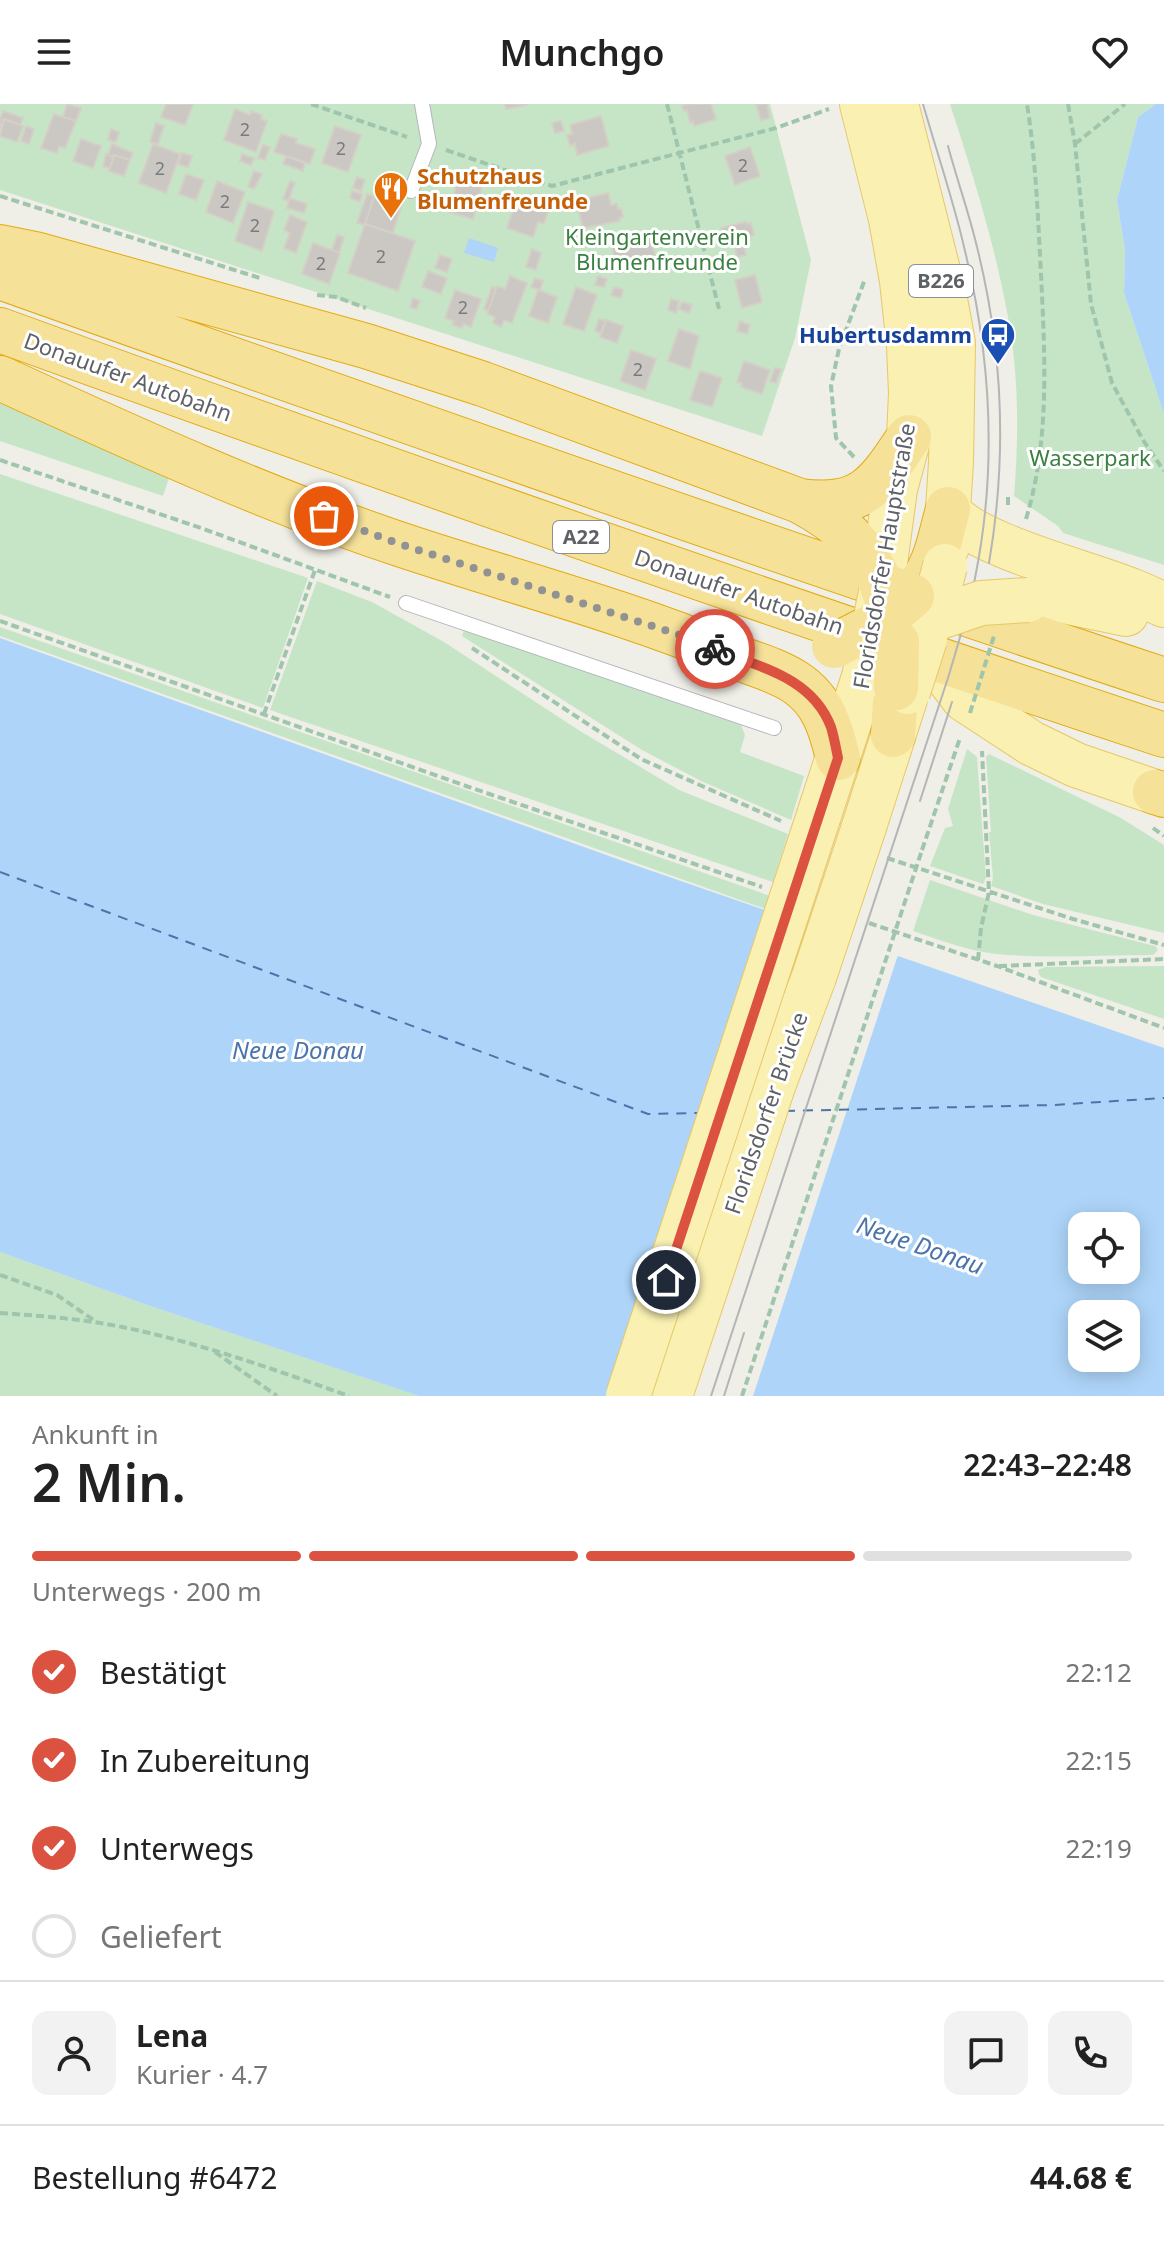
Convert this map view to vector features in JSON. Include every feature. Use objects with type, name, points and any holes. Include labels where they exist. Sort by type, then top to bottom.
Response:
[{"type":"highway","points":[[0,247],[366,346],[483,384],[800,501],[831,519],[905,594],[834,646],[788,652],[689,638]]},
{"type":"highway","name":"A22","points":[[0,277],[378,412],[913,597],[1164,680]]},
{"type":"highway","name":"Donauufer Autobahn","points":[[0,330],[420,481],[913,652],[1164,735]]},
{"type":"highway","points":[[0,378],[274,497],[400,544],[689,638],[783,676],[801,687],[823,712],[831,728],[838,758]]},
{"type":"highway","points":[[800,501],[833,503],[856,496],[878,482],[909,437]]},
{"type":"highway","points":[[893,735],[932,706]]},
{"type":"main road","name":"Floridsdorfer Hauptstraße","points":[[896,104],[944,294],[953,343],[948,543],[905,594]]},
{"type":"main road","name":"Floridsdorfer Hauptstraße","points":[[800,818],[838,758],[932,706],[905,594],[915,491],[909,437],[911,393],[902,281],[891,219],[843,107]]},
{"type":"main road","points":[[948,509],[965,526],[993,540],[1129,589],[1164,605]]},
{"type":"main road","points":[[905,594],[981,603],[1058,600],[1164,620]]},
{"type":"main road","points":[[905,594],[938,665],[956,691],[932,706]]},
{"type":"main road","points":[[932,706],[1159,794]]},
{"type":"main road","points":[[874,843],[893,735]]},
{"type":"main road","name":"Floridsdorfer Brücke","points":[[628,1396],[800,818]]},
{"type":"main road","name":"Floridsdorfer Brücke","points":[[670,1396],[773,1086],[814,977],[874,843]]},
{"type":"lane","points":[[411,191],[429,144],[422,104]]},
{"type":"lane","points":[[406,603],[774,728]]},
{"type":"path","points":[[311,104],[552,186],[776,128],[843,107]]},
{"type":"path","points":[[667,104],[719,309]]},
{"type":"path","points":[[1027,104],[1037,197],[1046,400],[1041,448],[1028,514]]},
{"type":"path","points":[[1068,104],[1091,304],[1112,383],[1164,471]]},
{"type":"path","points":[[1075,144],[1125,104]]},
{"type":"path","points":[[855,458],[836,438],[831,386],[839,349],[866,277]]},
{"type":"path","points":[[0,460],[201,528],[406,603]]},
{"type":"path","points":[[1008,497],[1008,506]]},
{"type":"path","points":[[263,715],[315,570]]},
{"type":"path","points":[[742,1396],[922,850],[932,706],[1016,600]]},
{"type":"path","points":[[0,621],[767,888]]},
{"type":"path","points":[[467,645],[641,759],[800,818]]},
{"type":"path","points":[[932,706],[989,892],[978,960]]},
{"type":"path","points":[[874,843],[989,892],[1164,945]]},
{"type":"path","points":[[857,919],[997,966],[1164,1028]]},
{"type":"path","points":[[997,966],[1164,959]]},
{"type":"path","points":[[0,1275],[57,1295],[97,1323]]},
{"type":"path","points":[[0,1313],[127,1328],[210,1349],[349,1396]]},
{"type":"path","points":[[210,1349],[277,1396]]},
{"type":"green space","name":"Kleingartenverein Blumenfreunde","points":[[0,104],[770,104],[811,260],[795,338],[762,436],[0,190]]},
{"type":"green space","name":"Wasserpark","points":[[950,104],[1156,104],[1138,117],[1117,200],[1125,251],[1124,293],[1164,414],[1164,565],[1063,533],[1058,526],[1014,496],[1017,404],[1011,335],[989,233]]},
{"type":"green space","points":[[0,394],[169,478],[163,496],[0,441]]},
{"type":"green space","points":[[0,474],[308,578],[263,708],[0,614]]},
{"type":"green space","points":[[317,581],[372,602],[444,642],[580,731],[679,790],[788,834],[773,882],[270,710]]},
{"type":"green space","points":[[0,627],[773,897],[768,910],[0,636]]},
{"type":"green space","points":[[464,630],[741,725],[745,735],[740,752],[804,776],[791,820],[701,781],[642,750],[462,636]]},
{"type":"green space","points":[[967,749],[977,757],[986,878],[983,884],[930,866],[945,828],[953,826],[948,809]]},
{"type":"green space","points":[[989,754],[1121,818],[1164,845],[1164,933],[1043,904],[991,886],[986,757]]},
{"type":"green space","points":[[930,880],[1033,915],[1155,946],[1158,950],[1153,955],[1036,956],[986,953],[954,945],[913,931]]},
{"type":"green space","points":[[1164,966],[1164,1019],[1041,977],[1038,970],[1045,967]]},
{"type":"green space","points":[[0,1252],[147,1305],[419,1396],[0,1396]]},
{"type":"water","points":[[1156,104],[1164,104],[1164,414],[1124,293],[1125,251],[1117,200],[1138,117]]},
{"type":"water","points":[[469,238],[498,248],[494,262],[464,253]]},
{"type":"water","name":"Neue Donau","points":[[0,638],[623,861],[1164,1048],[1164,1396],[419,1396],[0,1252]]},
{"type":"pier","points":[[769,907],[899,952],[753,1396],[609,1396]]},
{"type":"building","points":[[67,104],[81,108],[76,121],[63,117]]},
{"type":"building","points":[[166,104],[193,104],[185,125],[161,117]]},
{"type":"building","points":[[505,104],[527,104],[527,105],[506,109]]},
{"type":"building","points":[[711,104],[716,119],[694,126],[682,106]]},
{"type":"building","points":[[756,104],[767,104],[770,118],[761,120]]},
{"type":"building","points":[[235,109],[250,115],[251,111],[262,115],[261,119],[267,121],[256,152],[224,140]]},
{"type":"building","points":[[3,111],[23,118],[20,125],[4,119],[0,131]]},
{"type":"building","points":[[54,114],[76,121],[65,148],[59,146],[57,153],[41,148]]},
{"type":"building","points":[[601,116],[609,146],[577,155],[575,144],[570,146],[567,135],[572,134],[570,125]]},
{"type":"building","points":[[4,119],[23,126],[17,142],[0,136]]},
{"type":"building","points":[[561,121],[564,131],[555,133],[552,123]]},
{"type":"building","points":[[156,123],[164,126],[158,144],[150,142]]},
{"type":"building","points":[[26,126],[34,129],[29,144],[21,141]]},
{"type":"building","points":[[335,126],[361,135],[348,172],[322,163]]},
{"type":"building","points":[[111,129],[119,132],[116,142],[108,140]]},
{"type":"building","points":[[281,134],[315,149],[310,164],[274,152]]},
{"type":"building","points":[[81,139],[101,146],[93,168],[73,161]]},
{"type":"building","points":[[112,144],[133,153],[130,160],[108,155]]},
{"type":"building","points":[[153,144],[180,154],[166,193],[139,183]]},
{"type":"building","points":[[263,145],[270,147],[265,160],[258,158]]},
{"type":"building","points":[[750,147],[760,176],[735,185],[725,156]]},
{"type":"building","points":[[182,153],[192,156],[188,167],[178,164]]},
{"type":"building","points":[[106,154],[114,157],[110,168],[103,166]]},
{"type":"building","points":[[242,154],[254,158],[251,165],[240,161]]},
{"type":"building","points":[[114,155],[130,160],[124,176],[109,171]]},
{"type":"building","points":[[286,156],[305,163],[303,171],[283,164]]},
{"type":"building","points":[[254,171],[262,174],[254,189],[248,187]]},
{"type":"building","points":[[186,174],[204,180],[196,200],[179,194]]},
{"type":"building","points":[[357,177],[365,180],[361,191],[353,188]]},
{"type":"building","points":[[458,179],[482,186],[473,219],[449,212]]},
{"type":"building","points":[[217,181],[245,192],[233,223],[206,212]]},
{"type":"building","points":[[290,181],[295,183],[288,201],[283,199]]},
{"type":"building","points":[[352,191],[362,194],[360,202],[350,198]]},
{"type":"building","points":[[376,191],[403,201],[393,233],[365,224]]},
{"type":"building","points":[[608,193],[611,205],[617,204],[618,209],[621,208],[623,217],[619,218],[620,221],[583,228],[576,201]]},
{"type":"building","points":[[367,194],[374,196],[365,225],[357,223]]},
{"type":"building","points":[[290,198],[307,204],[304,213],[287,208]]},
{"type":"building","points":[[517,198],[548,211],[544,224],[538,222],[533,237],[507,228]]},
{"type":"building","points":[[248,202],[274,211],[262,251],[235,241]]},
{"type":"building","points":[[290,215],[307,222],[296,253],[284,248],[290,233],[284,230]]},
{"type":"building","points":[[751,223],[754,235],[749,236],[750,240],[725,247],[721,228]]},
{"type":"building","points":[[365,224],[415,241],[398,291],[348,273]]},
{"type":"building","points":[[577,234],[579,242],[571,244],[569,236]]},
{"type":"building","points":[[337,235],[344,237],[339,253],[332,250]]},
{"type":"building","points":[[651,239],[657,264],[618,273],[612,248]]},
{"type":"building","points":[[313,243],[340,253],[329,284],[302,274]]},
{"type":"building","points":[[744,246],[746,255],[737,257],[735,248]]},
{"type":"building","points":[[532,249],[541,253],[536,270],[526,267]]},
{"type":"building","points":[[440,255],[452,259],[447,272],[435,268]]},
{"type":"building","points":[[594,255],[606,260],[602,272],[589,268]]},
{"type":"building","points":[[428,271],[447,278],[441,294],[422,287]]},
{"type":"building","points":[[755,275],[762,302],[742,308],[735,280]]},
{"type":"building","points":[[510,276],[527,283],[512,323],[504,320],[501,327],[493,323],[495,317],[487,314],[497,286],[505,289]]},
{"type":"building","points":[[598,276],[607,279],[604,287],[595,285]]},
{"type":"building","points":[[535,278],[543,281],[540,290],[531,287]]},
{"type":"building","points":[[492,287],[496,289],[488,311],[484,309]]},
{"type":"building","points":[[576,287],[597,295],[584,331],[563,324]]},
{"type":"building","points":[[614,287],[623,290],[621,298],[611,295]]},
{"type":"building","points":[[455,290],[481,299],[471,327],[452,325],[454,321],[445,318]]},
{"type":"building","points":[[538,290],[557,297],[548,323],[529,316]]},
{"type":"building","points":[[413,298],[420,301],[416,309],[410,307]]},
{"type":"building","points":[[671,299],[679,301],[676,313],[668,310]]},
{"type":"building","points":[[682,302],[692,305],[689,313],[679,309]]},
{"type":"building","points":[[599,319],[606,321],[601,333],[595,331]]},
{"type":"building","points":[[606,320],[623,326],[617,343],[600,337]]},
{"type":"building","points":[[740,321],[750,325],[747,334],[737,331]]},
{"type":"building","points":[[679,329],[699,336],[690,369],[668,361]]},
{"type":"building","points":[[631,350],[656,359],[645,390],[620,381]]},
{"type":"building","points":[[744,361],[770,370],[762,394],[741,387],[742,383],[737,382]]},
{"type":"building","points":[[775,368],[781,369],[776,383],[770,381]]},
{"type":"building","points":[[700,371],[722,378],[712,407],[690,400]]},
{"type":"ferry route","points":[[0,872],[648,1114],[699,1113]]},
{"type":"ferry route","points":[[785,1111],[1053,1105],[1164,1098]]},
{"type":"tram line","points":[[711,1396],[948,678],[969,603],[982,537],[988,414],[981,332],[961,233],[923,104]]},
{"type":"tram line","points":[[948,146],[986,286],[997,365],[1000,444],[989,563]]},
{"type":"tram line","points":[[920,801],[952,702]]},
{"type":"tram line","points":[[724,1396],[744,1333]]},
{"type":"way so far","points":[[324,516],[715,649]]},
{"type":"place","name":"Schutzhaus Blumenfreunde","points":[[391,220]]},
{"type":"place","name":"Hubertusdamm","points":[[998,366]]},
{"type":"route","points":[[666,1280],[838,758],[831,728],[823,712],[801,687],[783,676],[715,649]]}]
